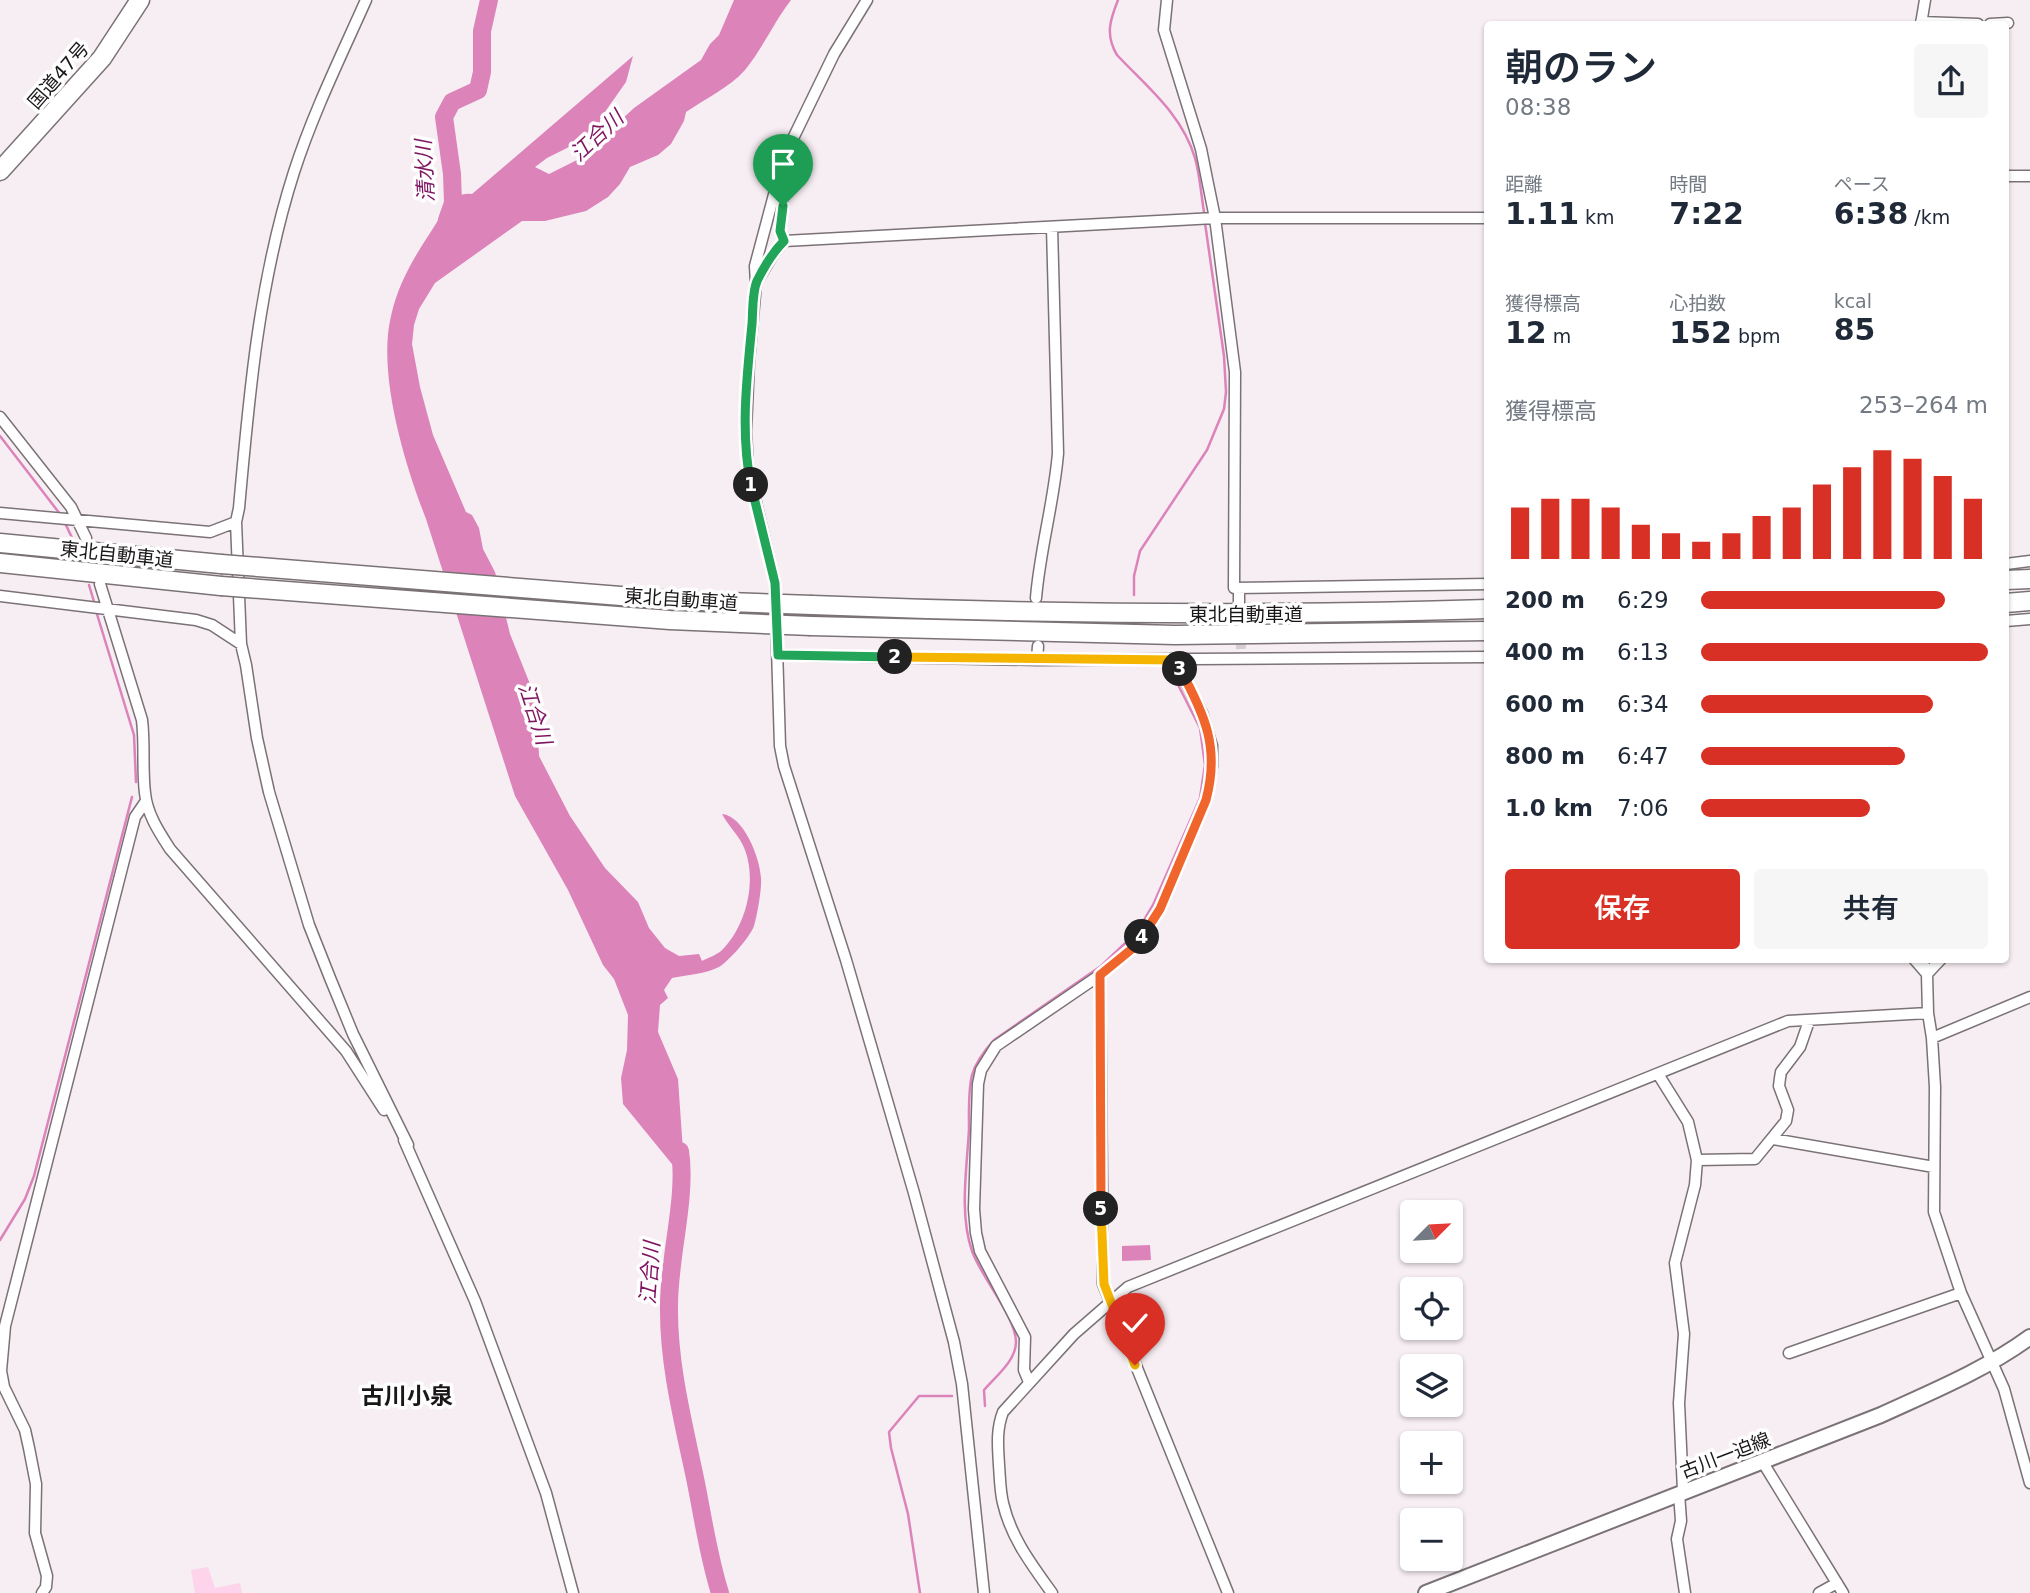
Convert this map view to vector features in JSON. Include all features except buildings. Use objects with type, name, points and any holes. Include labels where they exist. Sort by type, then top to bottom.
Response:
[{"type":"highway","name":"国道47号","points":[[0,171],[102,58],[140,0]]},
{"type":"highway","name":"東北自動車道","points":[[0,543],[221,564],[671,600],[1174,614],[1484,609]]},
{"type":"highway","name":"東北自動車道","points":[[0,564],[221,586],[670,620],[1175,635],[1484,631]]},
{"type":"highway","points":[[2009,580],[2030,579]]},
{"type":"highway","points":[[2009,603],[2030,601]]},
{"type":"main road","name":"古川一迫線","points":[[1426,1593],[1881,1415],[1992,1361],[2030,1337]]},
{"type":"street","points":[[366,0],[310,128],[280,217],[254,350],[236,522],[241,644],[269,792],[309,925],[353,1034],[408,1145],[475,1301],[546,1493],[573,1593]]},
{"type":"street","points":[[867,0],[834,54],[784,157],[755,266],[746,431],[748,469],[775,583],[780,746],[784,766],[846,960],[954,1342],[962,1384],[984,1593]]},
{"type":"street","points":[[1167,0],[1164,30],[1201,149],[1215,218],[1236,372],[1234,588],[1484,584]]},
{"type":"street","points":[[1921,21],[1925,0]]},
{"type":"street","points":[[2009,176],[2030,176]]},
{"type":"street","points":[[776,188],[783,206],[780,231],[784,241]]},
{"type":"street","points":[[756,284],[784,241],[1215,218],[1484,218]]},
{"type":"street","points":[[1036,598],[1039,561],[1056,482],[1058,453],[1052,227]]},
{"type":"street","points":[[0,416],[71,508],[86,538]]},
{"type":"street","points":[[0,513],[210,532],[236,522]]},
{"type":"street","points":[[2009,564],[2030,561]]},
{"type":"street","points":[[100,584],[99,607],[142,720],[146,801],[154,824],[170,849],[346,1051],[408,1145]]},
{"type":"street","points":[[1239,588],[1239,604]]},
{"type":"street","points":[[0,596],[196,620],[212,625],[241,644]]},
{"type":"street","points":[[2009,621],[2030,619]]},
{"type":"street","points":[[1037,660],[1038,646]]},
{"type":"street","points":[[778,655],[1037,660],[1175,660],[1242,654],[1484,657]]},
{"type":"street","points":[[1029,1382],[1024,1370],[1025,1337],[980,1251],[976,1233],[974,1209],[978,1084],[981,1070],[996,1046],[1100,975],[1133,948],[1160,909],[1211,782],[1212,746],[1208,730],[1195,697],[1175,660]]},
{"type":"street","points":[[45,1591],[47,1576],[35,1533],[36,1484],[29,1448],[25,1430],[4,1387],[1,1371],[5,1326],[135,817],[146,801]]},
{"type":"street","points":[[1917,963],[1927,974]]},
{"type":"street","points":[[1924,963],[1935,1087],[1934,1212],[1961,1293],[2004,1389],[2030,1483]]},
{"type":"street","points":[[1927,974],[1937,963]]},
{"type":"street","points":[[1100,975],[1102,1272],[1109,1302],[1228,1593]]},
{"type":"street","points":[[1932,1038],[2030,997]]},
{"type":"street","points":[[1052,1593],[1010,1528],[1002,1501],[997,1440],[999,1422],[1003,1412],[1074,1334],[1128,1287],[1788,1021],[1927,1013]]},
{"type":"street","points":[[1697,1160],[1755,1159],[1773,1139],[1786,1121],[1788,1110],[1779,1086],[1781,1072],[1800,1047],[1809,1020]]},
{"type":"street","points":[[1658,1074],[1688,1122],[1697,1160],[1695,1185],[1675,1263],[1684,1334],[1679,1403],[1681,1521],[1677,1539],[1685,1593]]},
{"type":"street","points":[[1773,1139],[1934,1167]]},
{"type":"street","points":[[1789,1353],[1961,1293]]},
{"type":"street","points":[[1762,1461],[1840,1588],[1819,1593]]},
{"type":"shaded area","points":[[208,1567],[215,1588],[240,1583],[242,1593],[195,1593],[191,1570]]},
{"type":"water","points":[[734,0],[791,0],[745,70],[725,87],[686,112],[671,144],[658,155],[630,167],[608,197],[586,211],[545,221],[522,221],[435,283],[419,309],[412,344],[433,435],[466,512],[472,515],[479,528],[483,549],[495,572],[510,634],[544,719],[545,735],[538,735],[539,756],[570,816],[605,868],[638,902],[649,928],[665,948],[679,956],[699,954],[702,961],[721,951],[730,941],[743,917],[749,890],[748,863],[740,840],[722,814],[737,822],[744,830],[758,860],[760,895],[754,926],[748,936],[719,967],[672,978],[664,990],[668,998],[660,1005],[658,1032],[678,1079],[685,1180],[623,1104],[621,1078],[627,1050],[628,1015],[614,979],[603,965],[568,890],[515,796],[402,446],[390,391],[388,339],[394,304],[407,271],[452,200],[457,196],[472,194],[633,56],[626,82],[600,119],[600,126],[535,167],[549,174],[579,159],[634,108],[701,60],[719,35]]},
{"type":"water","points":[[1150,1245],[1151,1260],[1122,1261],[1122,1246]]},
{"type":"waterway","name":"清水川","points":[[447,220],[453,203],[444,117],[452,102],[478,90],[482,72],[482,31],[489,0]]},
{"type":"waterway","points":[[1118,0],[1110,28],[1113,48],[1182,128],[1195,158],[1204,212]]},
{"type":"waterway","points":[[1134,595],[1134,576],[1140,551],[1207,450],[1224,409],[1224,356],[1205,223]]},
{"type":"waterway","points":[[0,436],[60,514]]},
{"type":"waterway","points":[[65,523],[74,542]]},
{"type":"waterway","points":[[89,585],[95,605]]},
{"type":"waterway","points":[[96,611],[134,735],[136,782]]},
{"type":"waterway","points":[[985,1406],[984,1390],[1009,1362],[1016,1342],[1010,1321],[976,1261],[968,1236],[965,1190],[972,1075],[978,1060],[994,1040],[1101,966],[1137,932],[1153,905],[1200,798],[1205,765],[1200,728],[1168,665]]},
{"type":"waterway","points":[[0,1240],[25,1199],[34,1176],[132,797]]},
{"type":"waterway","name":"江合川","points":[[680,1151],[680,1207],[670,1286],[669,1327],[681,1414],[720,1593]]},
{"type":"waterway","points":[[920,1593],[908,1514],[889,1432],[919,1396],[952,1396]]},
{"type":"tunnel","points":[[1240,611],[1241,649]]},
{"type":"district","name":"古川小泉","points":[[407,1396]]},
{"type":"route","points":[[783,206],[780,231],[784,241],[756,284],[746,431],[751,485],[775,583],[778,655],[1175,660],[1195,697],[1208,730],[1212,746],[1211,782],[1160,909],[1133,948],[1100,975],[1102,1272],[1109,1302],[1135,1365]]}]
